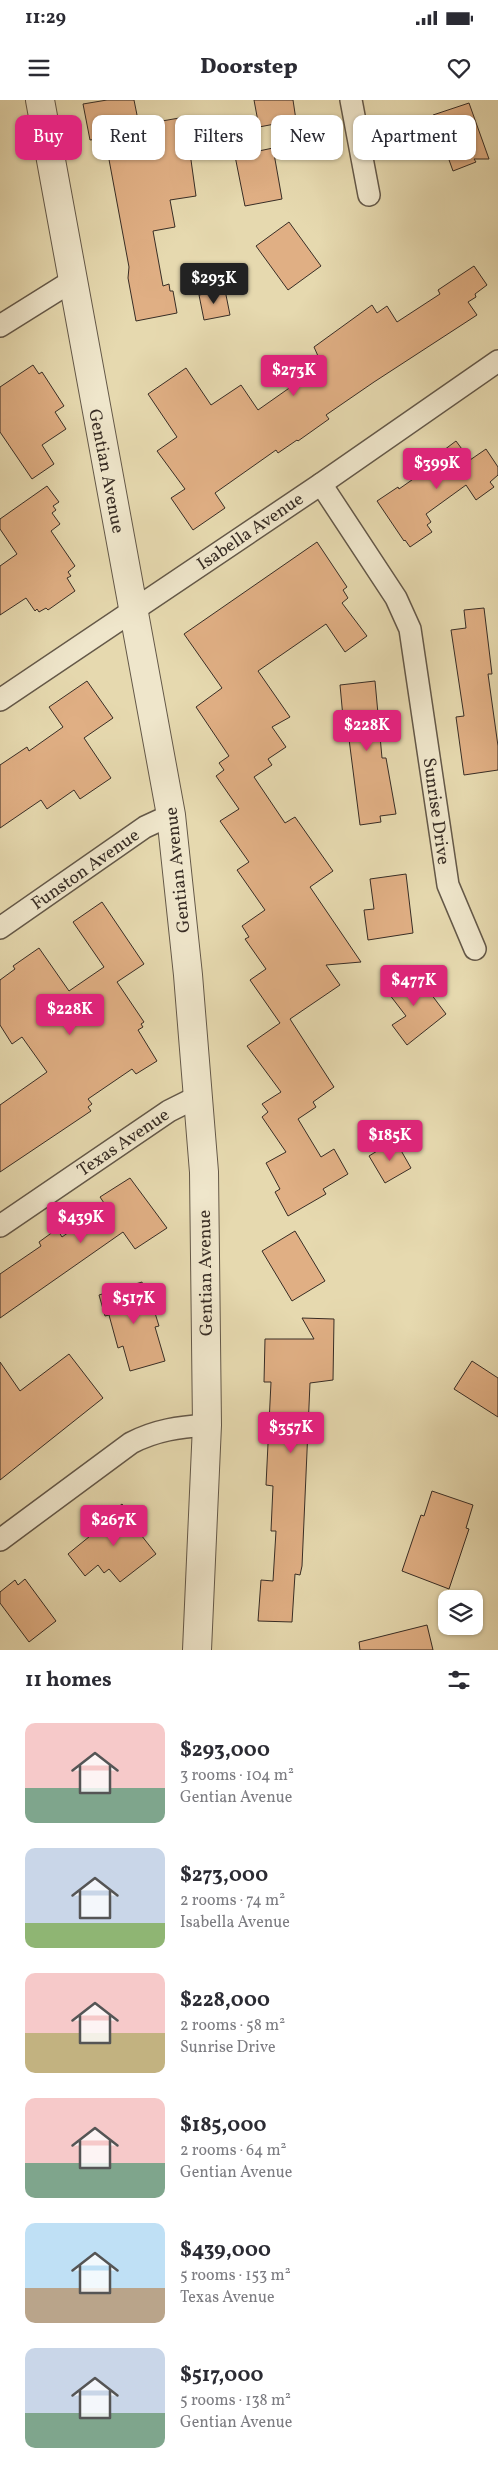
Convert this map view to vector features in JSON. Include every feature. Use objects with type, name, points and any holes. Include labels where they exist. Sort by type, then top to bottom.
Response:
[{"type":"street","name":"Gentian Avenue","points":[[40,100],[171,814],[199,1096],[204,1172],[207,1425],[197,1650]]},
{"type":"street","points":[[351,100],[369,195]]},
{"type":"street","points":[[0,326],[72,281]]},
{"type":"street","name":"Isabella Avenue","points":[[0,700],[321,484],[498,361]]},
{"type":"street","name":"Sunrise Drive","points":[[321,484],[396,598],[410,628],[448,885],[475,949]]},
{"type":"street","name":"Funston Avenue","points":[[0,928],[145,827],[171,814]]},
{"type":"street","name":"Texas Avenue","points":[[0,1226],[169,1110],[199,1096]]},
{"type":"street","points":[[0,1540],[131,1443],[144,1436],[175,1427],[207,1425]]},
{"type":"building","points":[[107,100],[134,100],[137,115],[92,115],[92,140],[90,140],[83,104]]},
{"type":"building","points":[[254,100],[293,100],[295,115],[271,115],[271,125],[261,127],[261,115],[257,115]]},
{"type":"building","points":[[469,103],[473,115],[433,115]]},
{"type":"building","points":[[175,119],[175,160],[191,160],[196,196],[170,200],[175,227],[153,231],[163,286],[169,284],[170,291],[173,291],[177,313],[136,321],[128,278],[129,267],[109,160],[165,160],[165,120]]},
{"type":"building","points":[[476,123],[489,159],[476,159]]},
{"type":"building","points":[[271,148],[271,160],[275,160],[282,199],[245,206],[236,160],[261,160],[261,151]]},
{"type":"building","points":[[449,160],[475,160],[476,162],[453,171]]},
{"type":"building","points":[[289,222],[321,266],[288,290],[256,246]]},
{"type":"building","points":[[474,266],[487,285],[475,294],[476,297],[468,302],[477,315],[326,415],[329,419],[298,441],[278,453],[276,450],[215,493],[225,508],[193,530],[171,498],[185,489],[157,451],[177,437],[148,394],[186,368],[211,405],[241,385],[258,410],[322,365],[314,347],[372,305],[377,313],[387,306],[397,322],[440,294],[438,290]]},
{"type":"building","points":[[225,290],[230,315],[204,320],[199,295]]},
{"type":"building","points":[[33,365],[39,374],[42,372],[64,406],[55,412],[66,429],[42,445],[54,464],[32,479],[0,432],[0,387]]},
{"type":"building","points":[[456,441],[470,460],[486,449],[498,467],[498,475],[490,482],[494,487],[476,500],[466,485],[426,514],[431,522],[427,525],[432,532],[410,547],[377,501],[398,487],[399,489],[439,461],[436,456]]},
{"type":"building","points":[[47,486],[59,502],[53,506],[56,510],[52,513],[60,524],[51,531],[75,566],[68,572],[71,576],[67,578],[75,591],[48,610],[46,608],[39,612],[37,609],[35,611],[26,598],[0,615],[0,566],[17,554],[0,529],[0,519]]},
{"type":"building","points":[[317,542],[347,587],[343,590],[348,598],[342,603],[367,636],[345,652],[326,624],[258,671],[290,717],[272,727],[286,747],[268,759],[272,765],[254,777],[285,823],[295,817],[333,871],[310,887],[361,962],[326,965],[340,985],[290,1019],[334,1087],[313,1102],[316,1107],[298,1119],[321,1157],[334,1149],[348,1174],[323,1189],[326,1194],[288,1216],[275,1192],[280,1189],[266,1163],[286,1152],[262,1117],[268,1112],[262,1104],[281,1092],[247,1046],[280,1023],[250,980],[266,969],[245,939],[249,937],[242,926],[265,910],[237,870],[249,862],[220,821],[239,809],[216,776],[224,770],[219,763],[229,756],[196,707],[222,688],[184,634]]},
{"type":"building","points":[[484,608],[492,674],[488,674],[498,746],[498,770],[464,775],[456,717],[464,716],[451,630],[466,628],[464,610]]},
{"type":"building","points":[[87,681],[113,718],[84,738],[111,778],[80,799],[74,790],[47,809],[41,800],[0,828],[0,765],[27,747],[29,751],[63,727],[49,707]]},
{"type":"building","points":[[375,681],[382,758],[386,758],[396,814],[380,816],[381,822],[360,825],[349,739],[345,739],[340,685]]},
{"type":"building","points":[[406,874],[413,933],[368,940],[364,910],[374,909],[370,879]]},
{"type":"building","points":[[102,902],[144,964],[117,982],[144,1022],[141,1024],[143,1027],[138,1030],[157,1061],[136,1074],[132,1069],[88,1099],[92,1104],[88,1107],[91,1111],[0,1172],[0,1105],[47,1072],[22,1037],[12,1044],[0,1025],[0,980],[15,969],[13,966],[39,948],[69,991],[104,967],[73,922]]},
{"type":"building","points":[[413,970],[446,1014],[407,1045],[392,1025],[406,1016],[386,990]]},
{"type":"building","points":[[395,1140],[411,1168],[385,1183],[369,1156]]},
{"type":"building","points":[[130,1178],[167,1228],[135,1249],[123,1232],[0,1318],[0,1274],[41,1246],[39,1242],[57,1229],[62,1237],[106,1206],[100,1197]]},
{"type":"building","points":[[295,1231],[325,1281],[292,1301],[262,1251]]},
{"type":"building","points":[[142,1282],[147,1302],[151,1300],[159,1326],[155,1327],[165,1361],[130,1371],[123,1346],[118,1348],[109,1315],[105,1316],[99,1295]]},
{"type":"building","points":[[302,1318],[334,1319],[333,1380],[310,1383],[302,1566],[300,1575],[295,1574],[292,1622],[258,1621],[261,1580],[273,1581],[276,1531],[271,1531],[273,1486],[266,1485],[271,1382],[264,1382],[265,1339],[314,1339]]},
{"type":"building","points":[[69,1354],[103,1398],[0,1480],[0,1362],[20,1391]]},
{"type":"building","points":[[472,1361],[498,1378],[498,1417],[454,1389]]},
{"type":"building","points":[[432,1491],[473,1505],[466,1528],[469,1529],[449,1589],[402,1571],[421,1515],[424,1516]]},
{"type":"building","points":[[122,1504],[138,1524],[134,1526],[156,1554],[120,1582],[109,1569],[104,1573],[98,1565],[85,1576],[68,1554],[95,1532],[92,1528]]},
{"type":"building","points":[[25,1579],[56,1621],[29,1642],[0,1603],[0,1592],[15,1580],[18,1585]]},
{"type":"building","points":[[427,1625],[433,1650],[360,1650],[359,1642]]}]
